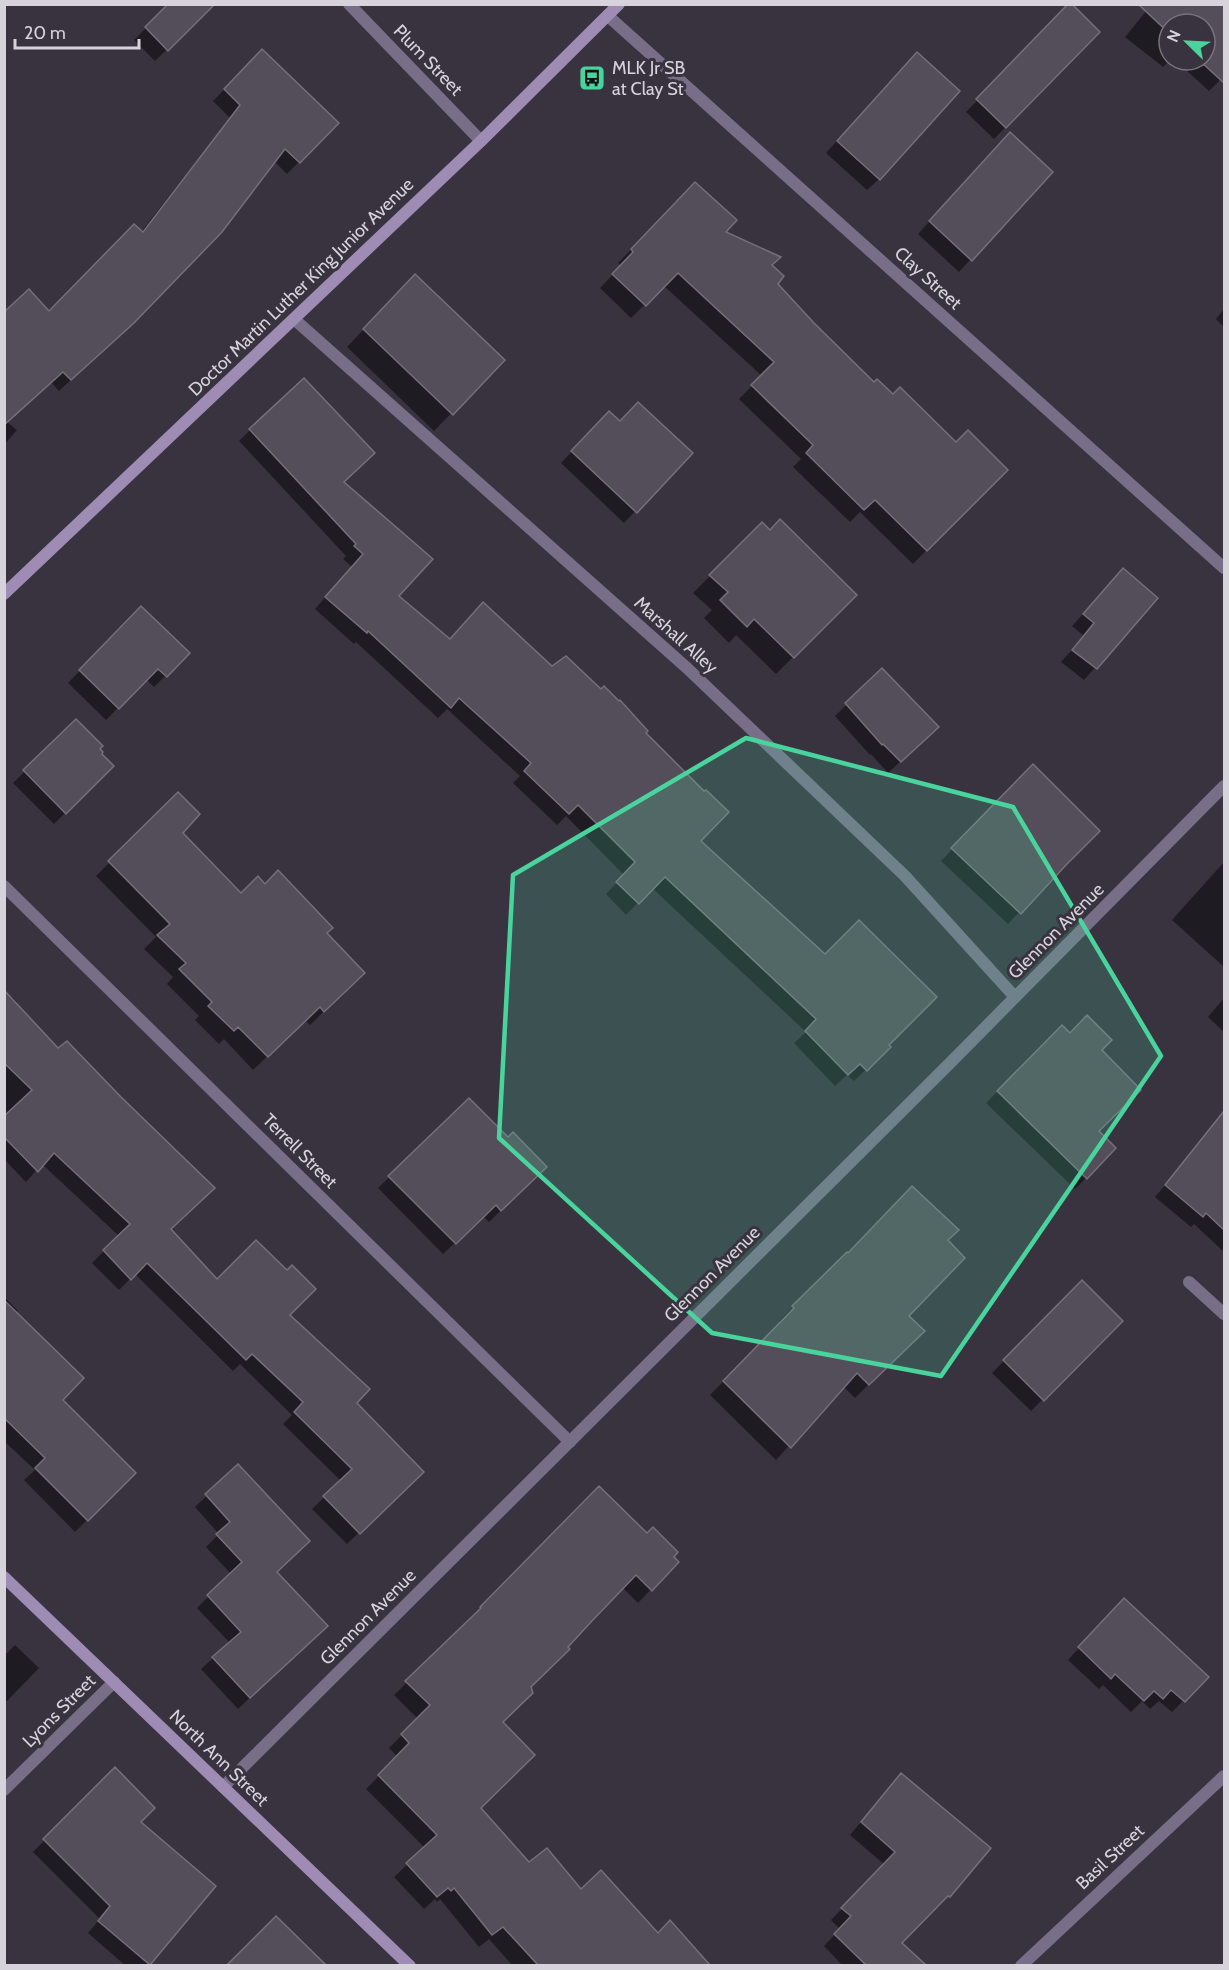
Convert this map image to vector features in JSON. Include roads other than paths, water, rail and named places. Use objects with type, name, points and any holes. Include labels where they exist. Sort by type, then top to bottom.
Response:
[{"type":"main road","name":"Doctor Martin Luther King Junior Avenue","points":[[4,594],[482,141],[619,4]]},
{"type":"main road","name":"North Ann Street","points":[[4,1577],[410,1965]]},
{"type":"street","name":"Plum Street","points":[[349,4],[482,141]]},
{"type":"street","name":"Clay Street","points":[[608,16],[1224,568]]},
{"type":"street","name":"Marshall Alley","points":[[294,319],[687,668],[905,876],[1015,998]]},
{"type":"street","name":"Glennon Avenue","points":[[223,1786],[1015,998],[1224,786]]},
{"type":"street","name":"Terrell Street","points":[[4,886],[570,1442]]},
{"type":"street","points":[[1189,1282],[1224,1314]]},
{"type":"street","name":"Lyons Street","points":[[4,1790],[114,1682]]},
{"type":"street","name":"Basil Street","points":[[1021,1965],[1224,1776]]},
{"type":"place","name":"MLK Jr SB at Clay St","points":[[592,78]]}]
